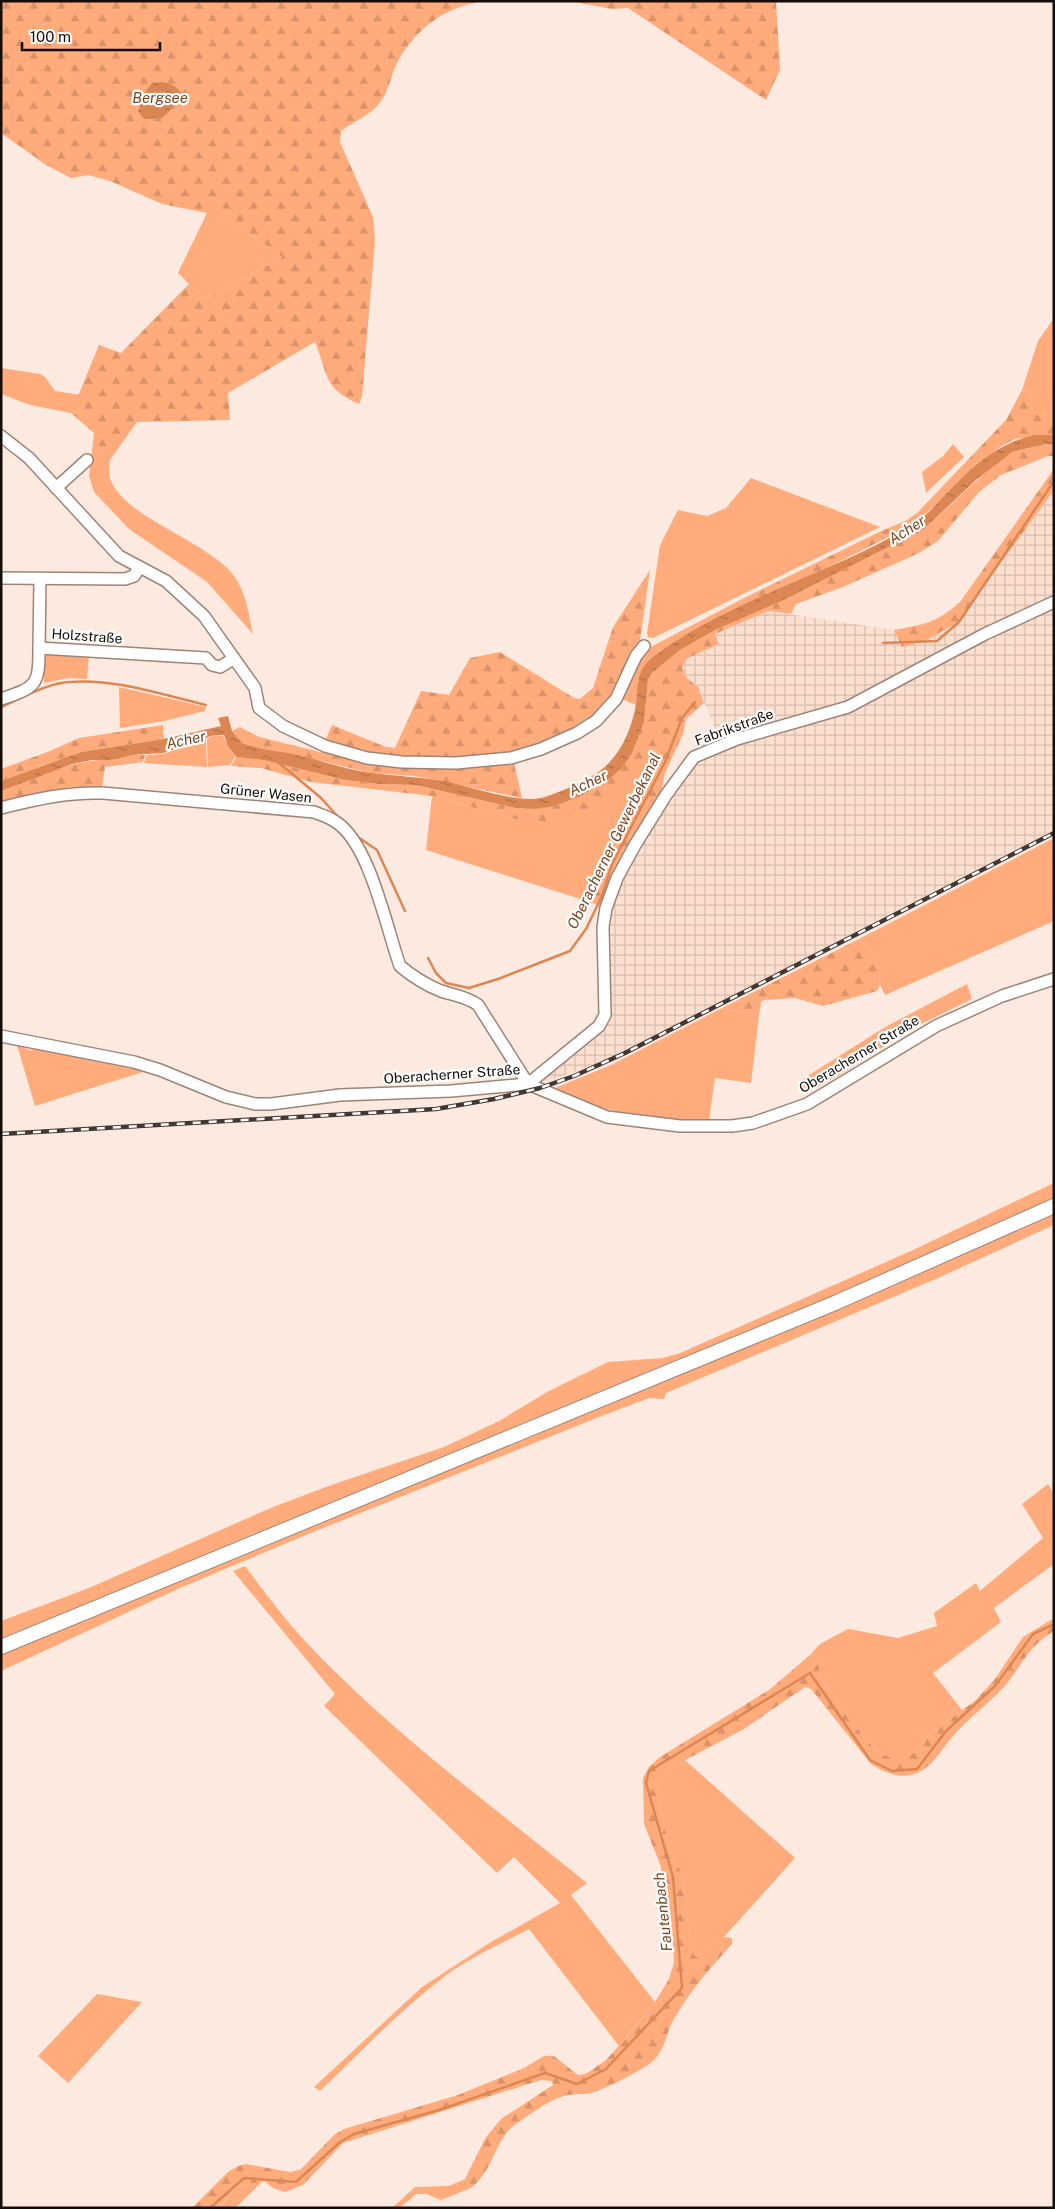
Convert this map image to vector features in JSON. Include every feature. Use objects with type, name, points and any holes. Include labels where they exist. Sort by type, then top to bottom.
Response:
[{"type":"main road","points":[[1,1647],[763,1333],[1054,1206]]},
{"type":"street","points":[[1,436],[29,458],[100,538],[119,556],[166,581],[189,600],[204,616],[255,688],[259,708],[283,726],[325,746],[367,758],[402,762],[456,763],[511,758],[541,749],[577,734],[596,721],[616,699],[636,656],[644,646]]},
{"type":"street","points":[[56,488],[87,460]]},
{"type":"street","points":[[1,578],[126,579],[134,576],[139,568]]},
{"type":"street","points":[[39,648],[40,579]]},
{"type":"street","name":"Fabrikstraße","points":[[528,1084],[599,1026],[606,1015],[604,927],[606,908],[617,878],[635,846],[666,795],[694,757],[737,739],[848,707],[985,634],[1054,602]]},
{"type":"street","points":[[206,658],[224,645]]},
{"type":"street","name":"Holzstraße","points":[[1,700],[36,682],[39,675],[39,648],[206,658],[212,665],[220,667],[233,659]]},
{"type":"street","name":"Grüner Wasen","points":[[1,808],[46,796],[79,792],[103,792],[314,812],[336,822],[354,840],[372,878],[400,966],[409,974],[440,990],[473,1001],[478,1005],[528,1084]]},
{"type":"street","name":"Oberacherner Straße","points":[[1,1036],[134,1062],[180,1077],[226,1097],[255,1104],[270,1104],[340,1095],[451,1091],[528,1084],[581,1108],[626,1120],[707,1127],[753,1123],[807,1104],[936,1026],[1002,996],[1054,979]]},
{"type":"shaded area","points":[[1054,490],[1054,830],[610,1059],[547,1082],[537,1070],[592,1023],[596,1016],[599,999],[596,934],[599,907],[699,760],[724,750],[698,687],[687,678],[682,668],[686,658],[719,644],[715,634],[768,611],[894,630],[902,647],[958,622]]},
{"type":"green space","points":[[1,1],[484,1],[457,8],[433,21],[422,30],[404,51],[393,72],[384,97],[377,106],[341,131],[340,142],[373,217],[375,240],[362,397],[359,404],[338,392],[328,379],[315,342],[228,393],[230,420],[137,422],[110,460],[92,450],[94,433],[71,413],[99,345],[121,353],[189,284],[206,300],[282,257],[237,225],[207,213],[162,204],[110,181],[88,175],[71,178],[46,165],[1,133]]},
{"type":"green space","points":[[569,1],[776,1],[780,70],[766,100],[628,8],[612,9]]},
{"type":"green space","points":[[207,213],[237,225],[282,257],[206,300],[178,273]]},
{"type":"green space","points":[[1054,318],[1054,414],[1040,416],[1033,411],[1030,392],[1022,390],[1038,341]]},
{"type":"green space","points":[[1,368],[40,374],[45,377],[55,391],[80,395],[71,413],[30,405],[1,394]]},
{"type":"green space","points":[[1022,390],[1030,392],[1033,411],[1040,416],[1054,414],[1054,435],[1015,439],[1000,447],[914,524],[813,575],[743,606],[740,600],[907,520],[917,513],[1006,420]]},
{"type":"green space","points":[[953,444],[964,457],[926,493],[922,472],[943,456]]},
{"type":"green space","points":[[1046,444],[1054,445],[1054,456],[1048,456],[1001,475],[979,492],[938,541],[919,553],[843,587],[796,604],[791,614],[768,611],[715,634],[719,644],[686,659],[682,668],[687,678],[698,687],[704,703],[686,719],[683,734],[665,773],[660,797],[621,858],[607,894],[599,907],[593,903],[603,874],[649,782],[659,755],[655,750],[649,752],[625,788],[613,797],[575,814],[547,821],[519,820],[432,796],[311,782],[261,768],[231,766],[236,757],[263,760],[345,780],[378,784],[414,785],[515,808],[535,809],[581,796],[609,779],[622,768],[644,722],[648,680],[652,673],[680,650],[717,629],[782,601],[924,529],[998,461],[1012,452]]},
{"type":"green space","points":[[92,450],[110,460],[110,479],[122,497],[150,519],[202,549],[230,571],[243,593],[253,634],[207,582],[129,529],[94,492],[89,476]]},
{"type":"green space","points":[[1054,469],[1054,490],[958,622],[925,641],[902,647],[894,630],[929,622],[944,615],[960,602]]},
{"type":"green space","points":[[751,478],[880,527],[653,638],[648,637],[647,633],[660,545],[678,510],[707,516],[726,508]]},
{"type":"green space","points":[[650,570],[640,640],[615,696],[592,716],[569,732],[512,753],[452,759],[400,758],[373,754],[325,741],[332,725],[386,747],[395,748],[421,691],[449,695],[470,658],[500,652],[574,698],[580,699],[593,688],[613,627]]},
{"type":"green space","points":[[740,600],[743,606],[679,639],[638,680],[636,705],[620,698],[645,650]]},
{"type":"green space","points":[[49,653],[89,656],[87,679],[69,678],[44,683],[43,660]]},
{"type":"green space","points":[[119,687],[206,707],[205,711],[164,721],[120,728]]},
{"type":"green space","points":[[163,725],[164,739],[81,752],[1,781],[1,769],[79,738]]},
{"type":"green space","points":[[240,727],[259,737],[320,752],[385,763],[514,763],[522,798],[415,776],[371,773],[297,755],[253,747],[242,743],[232,731]]},
{"type":"green space","points":[[214,735],[223,736],[235,757],[230,765],[208,767],[207,739]]},
{"type":"green space","points":[[206,739],[207,767],[144,763],[146,755],[163,754]]},
{"type":"green space","points":[[655,750],[659,755],[654,769],[643,795],[608,862],[593,903],[426,850],[432,796],[519,820]]},
{"type":"green space","points":[[145,755],[143,762],[105,767],[102,788],[70,787],[1,805],[1,791],[47,773],[82,762]]},
{"type":"green space","points":[[1054,838],[1054,921],[885,995],[880,985],[878,959],[859,939]]},
{"type":"green space","points":[[859,939],[878,959],[880,985],[877,991],[823,1006],[795,998],[764,1000],[761,1002],[759,1015],[727,1010],[724,1007]]},
{"type":"green space","points":[[967,984],[972,999],[909,1030],[841,1074],[805,1094],[801,1080],[887,1026]]},
{"type":"green space","points":[[724,1007],[727,1010],[759,1015],[751,1083],[715,1078],[709,1120],[669,1119],[630,1114],[592,1104],[555,1088],[611,1065]]},
{"type":"green space","points":[[17,1045],[30,1050],[48,1049],[108,1059],[146,1071],[35,1106]]},
{"type":"green space","points":[[1054,1183],[1054,1199],[819,1303],[1,1640],[1,1621],[89,1588],[273,1507],[334,1484],[444,1447],[499,1421],[549,1391],[608,1362],[663,1358],[680,1353],[911,1251]]},
{"type":"green space","points":[[1054,1212],[1054,1225],[938,1278],[666,1393],[664,1399],[649,1398],[301,1537],[180,1588],[1,1671],[1,1652]]},
{"type":"green space","points":[[1048,1484],[1054,1494],[1054,1564],[994,1608],[1001,1622],[933,1673],[962,1710],[931,1732],[916,1752],[904,1757],[888,1757],[874,1748],[864,1737],[820,1677],[819,1657],[810,1655],[820,1644],[848,1629],[898,1638],[937,1626],[934,1613],[976,1583],[980,1591],[1043,1538],[1022,1504]]},
{"type":"green space","points":[[245,1566],[304,1640],[371,1705],[441,1766],[587,1883],[571,1895],[655,2002],[619,2046],[529,1929],[445,1976],[396,2017],[320,2091],[314,2087],[422,1987],[491,1942],[560,1903],[514,1857],[497,1873],[324,1706],[335,1694],[233,1571]]},
{"type":"green space","points":[[1054,1618],[1054,1631],[1031,1650],[1004,1687],[960,1729],[926,1768],[914,1774],[897,1775],[886,1772],[871,1764],[811,1689],[805,1687],[744,1729],[670,1768],[658,1782],[657,1792],[670,1851],[682,1874],[690,1940],[694,1955],[697,1957],[724,1937],[732,1938],[732,1944],[687,1999],[674,2019],[661,2050],[654,2060],[634,2074],[605,2088],[591,2093],[568,2095],[555,2099],[526,2117],[509,2130],[498,2146],[485,2172],[471,2188],[465,2179],[486,2137],[501,2119],[553,2085],[552,2081],[541,2080],[343,2143],[303,2185],[285,2192],[273,2188],[264,2181],[247,2183],[235,2189],[219,2208],[192,2208],[228,2172],[238,2166],[246,2164],[290,2172],[300,2170],[334,2135],[344,2129],[458,2095],[524,2068],[544,2056],[554,2056],[578,2075],[586,2074],[606,2060],[655,2002],[669,1979],[674,1962],[671,1916],[660,1864],[644,1824],[643,1778],[649,1767],[660,1757],[769,1690],[810,1655],[819,1657],[820,1677],[874,1748],[888,1757],[904,1757],[916,1752],[931,1732],[975,1701],[995,1679],[1023,1637]]},
{"type":"green space","points":[[685,1760],[795,1858],[724,1937],[697,1957],[694,1956],[690,1940],[682,1874],[670,1851],[657,1792],[658,1782],[670,1768]]},
{"type":"green space","points":[[97,1994],[142,2002],[68,2083],[38,2056]]},
{"type":"green space","points":[[465,2179],[471,2188],[441,2200],[426,2194],[416,2194],[400,2208],[392,2208],[415,2187],[449,2186]]},
{"type":"green space","points":[[245,2183],[261,2183],[235,2208],[219,2208],[235,2189]]},
{"type":"water","name":"Bergsee","points":[[161,82],[175,86],[184,97],[162,118],[144,119],[138,111],[144,93],[152,83]]},
{"type":"water","name":"Acher","points":[[1036,435],[1054,435],[1054,445],[1046,444],[1012,452],[976,480],[924,529],[782,601],[717,629],[680,650],[652,673],[648,680],[644,722],[632,753],[622,768],[609,779],[581,796],[554,806],[535,809],[515,808],[415,785],[378,784],[345,780],[263,760],[236,757],[228,746],[224,735],[214,735],[163,753],[132,755],[111,760],[92,760],[72,764],[1,791],[1,781],[81,752],[164,739],[221,726],[218,718],[228,716],[232,731],[242,743],[256,747],[298,755],[363,772],[443,781],[505,796],[530,799],[548,796],[588,778],[601,770],[614,757],[620,749],[632,722],[639,678],[643,667],[653,657],[714,619],[847,559],[911,526],[986,457],[1010,443]]},
{"type":"waterway","name":"Oberacherner Gewerbekanal","points":[[883,643],[937,641],[959,622],[1054,481]]},
{"type":"waterway","points":[[1,707],[52,685],[87,681],[138,688],[206,705]]},
{"type":"waterway","name":"Oberacherner Gewerbekanal","points":[[428,958],[436,973],[446,983],[469,988],[498,979],[570,951],[586,929],[602,896],[612,864],[665,762],[682,718],[695,702]]},
{"type":"waterway","name":"Oberacherner Gewerbekanal","points":[[279,763],[320,797],[341,820]]},
{"type":"waterway","name":"Oberacherner Gewerbekanal","points":[[355,835],[377,850],[405,911]]},
{"type":"waterway","name":"Fautenbach","points":[[210,2208],[244,2178],[296,2182],[340,2142],[354,2134],[439,2110],[545,2073],[577,2084],[606,2069],[682,1988],[673,1877],[646,1783],[649,1771],[810,1673],[870,1760],[892,1771],[917,1769],[946,1731],[995,1686],[1033,1634],[1054,1624]]},
{"type":"railway","points":[[1,1134],[436,1109],[494,1099],[540,1088],[574,1076],[625,1053],[1054,833]]}]
